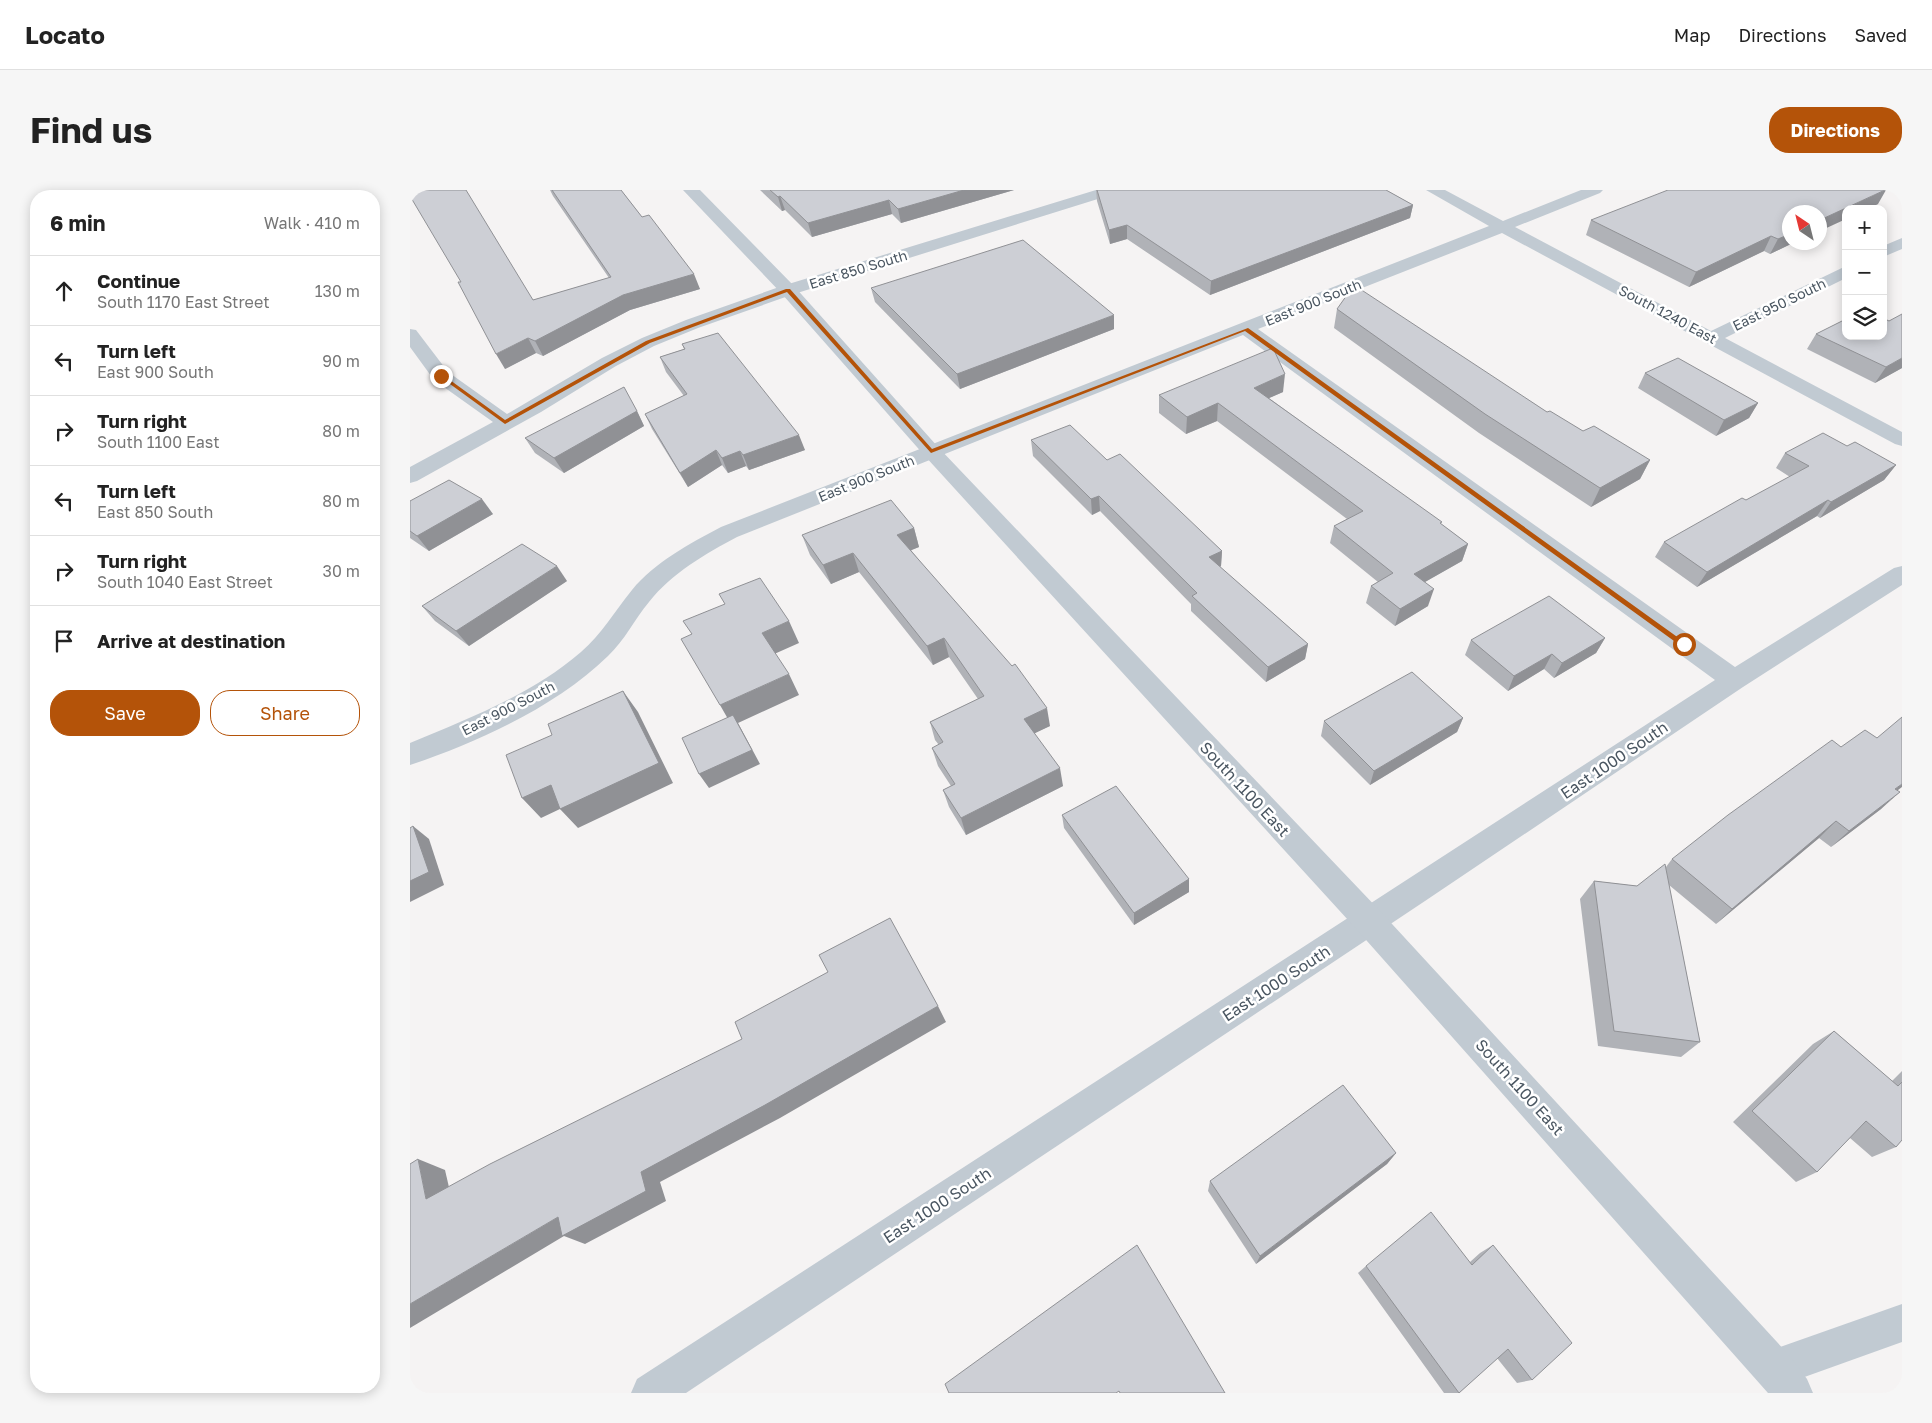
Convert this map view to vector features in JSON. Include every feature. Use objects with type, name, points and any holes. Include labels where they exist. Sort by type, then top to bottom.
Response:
[{"type":"street","name":"South 1100 East","points":[[691,190],[788,290],[931,452],[1370,922],[1784,1381]]},
{"type":"street","name":"East 850 South","points":[[410,476],[648,342],[788,290],[1112,190]]},
{"type":"street","name":"South 1240 East","points":[[1434,190],[1902,440]]},
{"type":"street","name":"East 900 South","points":[[410,754],[515,707],[571,675],[613,635],[641,596],[658,577],[678,560],[704,544],[729,532],[1595,190]]},
{"type":"street","points":[[1887,250],[1902,243]]},
{"type":"street","name":"East 950 South","points":[[1712,337],[1842,273]]},
{"type":"street","points":[[1246,329],[1734,680]]},
{"type":"street","points":[[410,334],[441,376],[505,422]]},
{"type":"street","name":"East 1000 South","points":[[651,1393],[1370,922],[1734,680],[1902,574]]},
{"type":"street","points":[[1784,1381],[1902,1323]]},
{"type":"building","points":[[410,190],[466,190],[533,300],[611,277],[552,190],[621,190],[642,217],[649,215],[694,274],[623,295],[535,341],[528,338],[496,354],[458,282],[461,282],[410,196]]},
{"type":"building","points":[[770,190],[964,190],[898,209],[889,200],[808,223],[780,196],[778,197]]},
{"type":"building","points":[[1097,190],[1386,190],[1413,205],[1211,281],[1127,225],[1109,230]]},
{"type":"building","points":[[1668,190],[1885,190],[1852,205],[1842,205],[1842,210],[1827,217],[1827,205],[1782,205],[1782,237],[1778,239],[1771,236],[1696,272],[1591,220]]},
{"type":"building","points":[[1023,240],[1114,315],[957,374],[871,288]]},
{"type":"building","points":[[1354,285],[1547,412],[1550,411],[1583,431],[1594,426],[1650,460],[1600,488],[1485,414],[1337,309]]},
{"type":"building","points":[[1902,314],[1902,358],[1886,367],[1816,334],[1842,321],[1842,340],[1887,340],[1887,320],[1889,321]]},
{"type":"building","points":[[718,333],[799,435],[743,455],[740,451],[722,458],[716,450],[680,473],[645,414],[687,394],[660,357],[685,349],[682,344]]},
{"type":"building","points":[[1273,348],[1285,374],[1254,388],[1442,522],[1440,523],[1468,544],[1414,574],[1434,589],[1400,609],[1371,586],[1393,573],[1334,526],[1363,511],[1218,403],[1187,417],[1159,395]]},
{"type":"building","points":[[1678,358],[1758,403],[1724,420],[1645,373]]},
{"type":"building","points":[[624,387],[637,411],[554,458],[525,438]]},
{"type":"building","points":[[1070,425],[1107,460],[1120,454],[1222,551],[1209,557],[1308,644],[1268,667],[1192,596],[1197,593],[1099,496],[1091,499],[1031,440]]},
{"type":"building","points":[[1823,433],[1847,446],[1855,442],[1896,465],[1831,502],[1828,500],[1707,572],[1664,542],[1742,498],[1746,500],[1809,466],[1785,453]]},
{"type":"building","points":[[449,480],[482,499],[417,536],[410,531],[410,501]]},
{"type":"building","points":[[891,500],[914,528],[897,535],[1012,666],[1015,664],[1047,708],[1024,719],[1060,768],[961,818],[943,790],[955,784],[932,748],[943,742],[930,722],[984,696],[944,638],[927,646],[853,553],[823,565],[802,535]]},
{"type":"building","points":[[522,544],[557,566],[456,631],[422,606]]},
{"type":"building","points":[[760,578],[789,621],[762,633],[789,674],[720,705],[681,639],[692,634],[683,621],[725,604],[719,594]]},
{"type":"building","points":[[1549,596],[1605,638],[1562,663],[1552,654],[1514,676],[1471,640]]},
{"type":"building","points":[[1412,672],[1463,718],[1374,771],[1324,721]]},
{"type":"building","points":[[623,691],[659,763],[560,809],[551,785],[522,798],[506,755],[552,735],[548,724]]},
{"type":"building","points":[[733,715],[752,750],[699,774],[682,738]]},
{"type":"building","points":[[1902,717],[1902,784],[1895,789],[1900,792],[1849,831],[1836,821],[1732,909],[1672,859],[1728,815],[1832,740],[1841,747],[1865,730],[1877,738]]},
{"type":"building","points":[[1116,786],[1189,879],[1134,913],[1062,815]]},
{"type":"building","points":[[413,826],[429,872],[410,881],[410,828]]},
{"type":"building","points":[[1665,864],[1700,1042],[1614,1031],[1594,881],[1637,886]]},
{"type":"building","points":[[890,918],[938,1006],[765,1105],[641,1172],[646,1191],[562,1236],[558,1217],[410,1304],[410,1164],[418,1159],[426,1199],[490,1164],[742,1039],[735,1022],[828,972],[819,955]]},
{"type":"building","points":[[1834,1031],[1898,1086],[1902,1082],[1902,1140],[1896,1147],[1866,1121],[1817,1172],[1752,1111]]},
{"type":"building","points":[[1343,1085],[1396,1153],[1260,1256],[1210,1181]]},
{"type":"building","points":[[1431,1212],[1472,1265],[1493,1245],[1572,1343],[1532,1380],[1508,1349],[1459,1393],[1366,1266]]},
{"type":"building","points":[[1137,1245],[1225,1393],[1120,1393],[1119,1391],[1116,1393],[949,1393],[945,1384]]},
{"type":"route","points":[[441,376],[505,422],[534,408],[609,362],[648,342],[692,324],[788,290],[931,452],[1246,329],[1684,644]]}]
